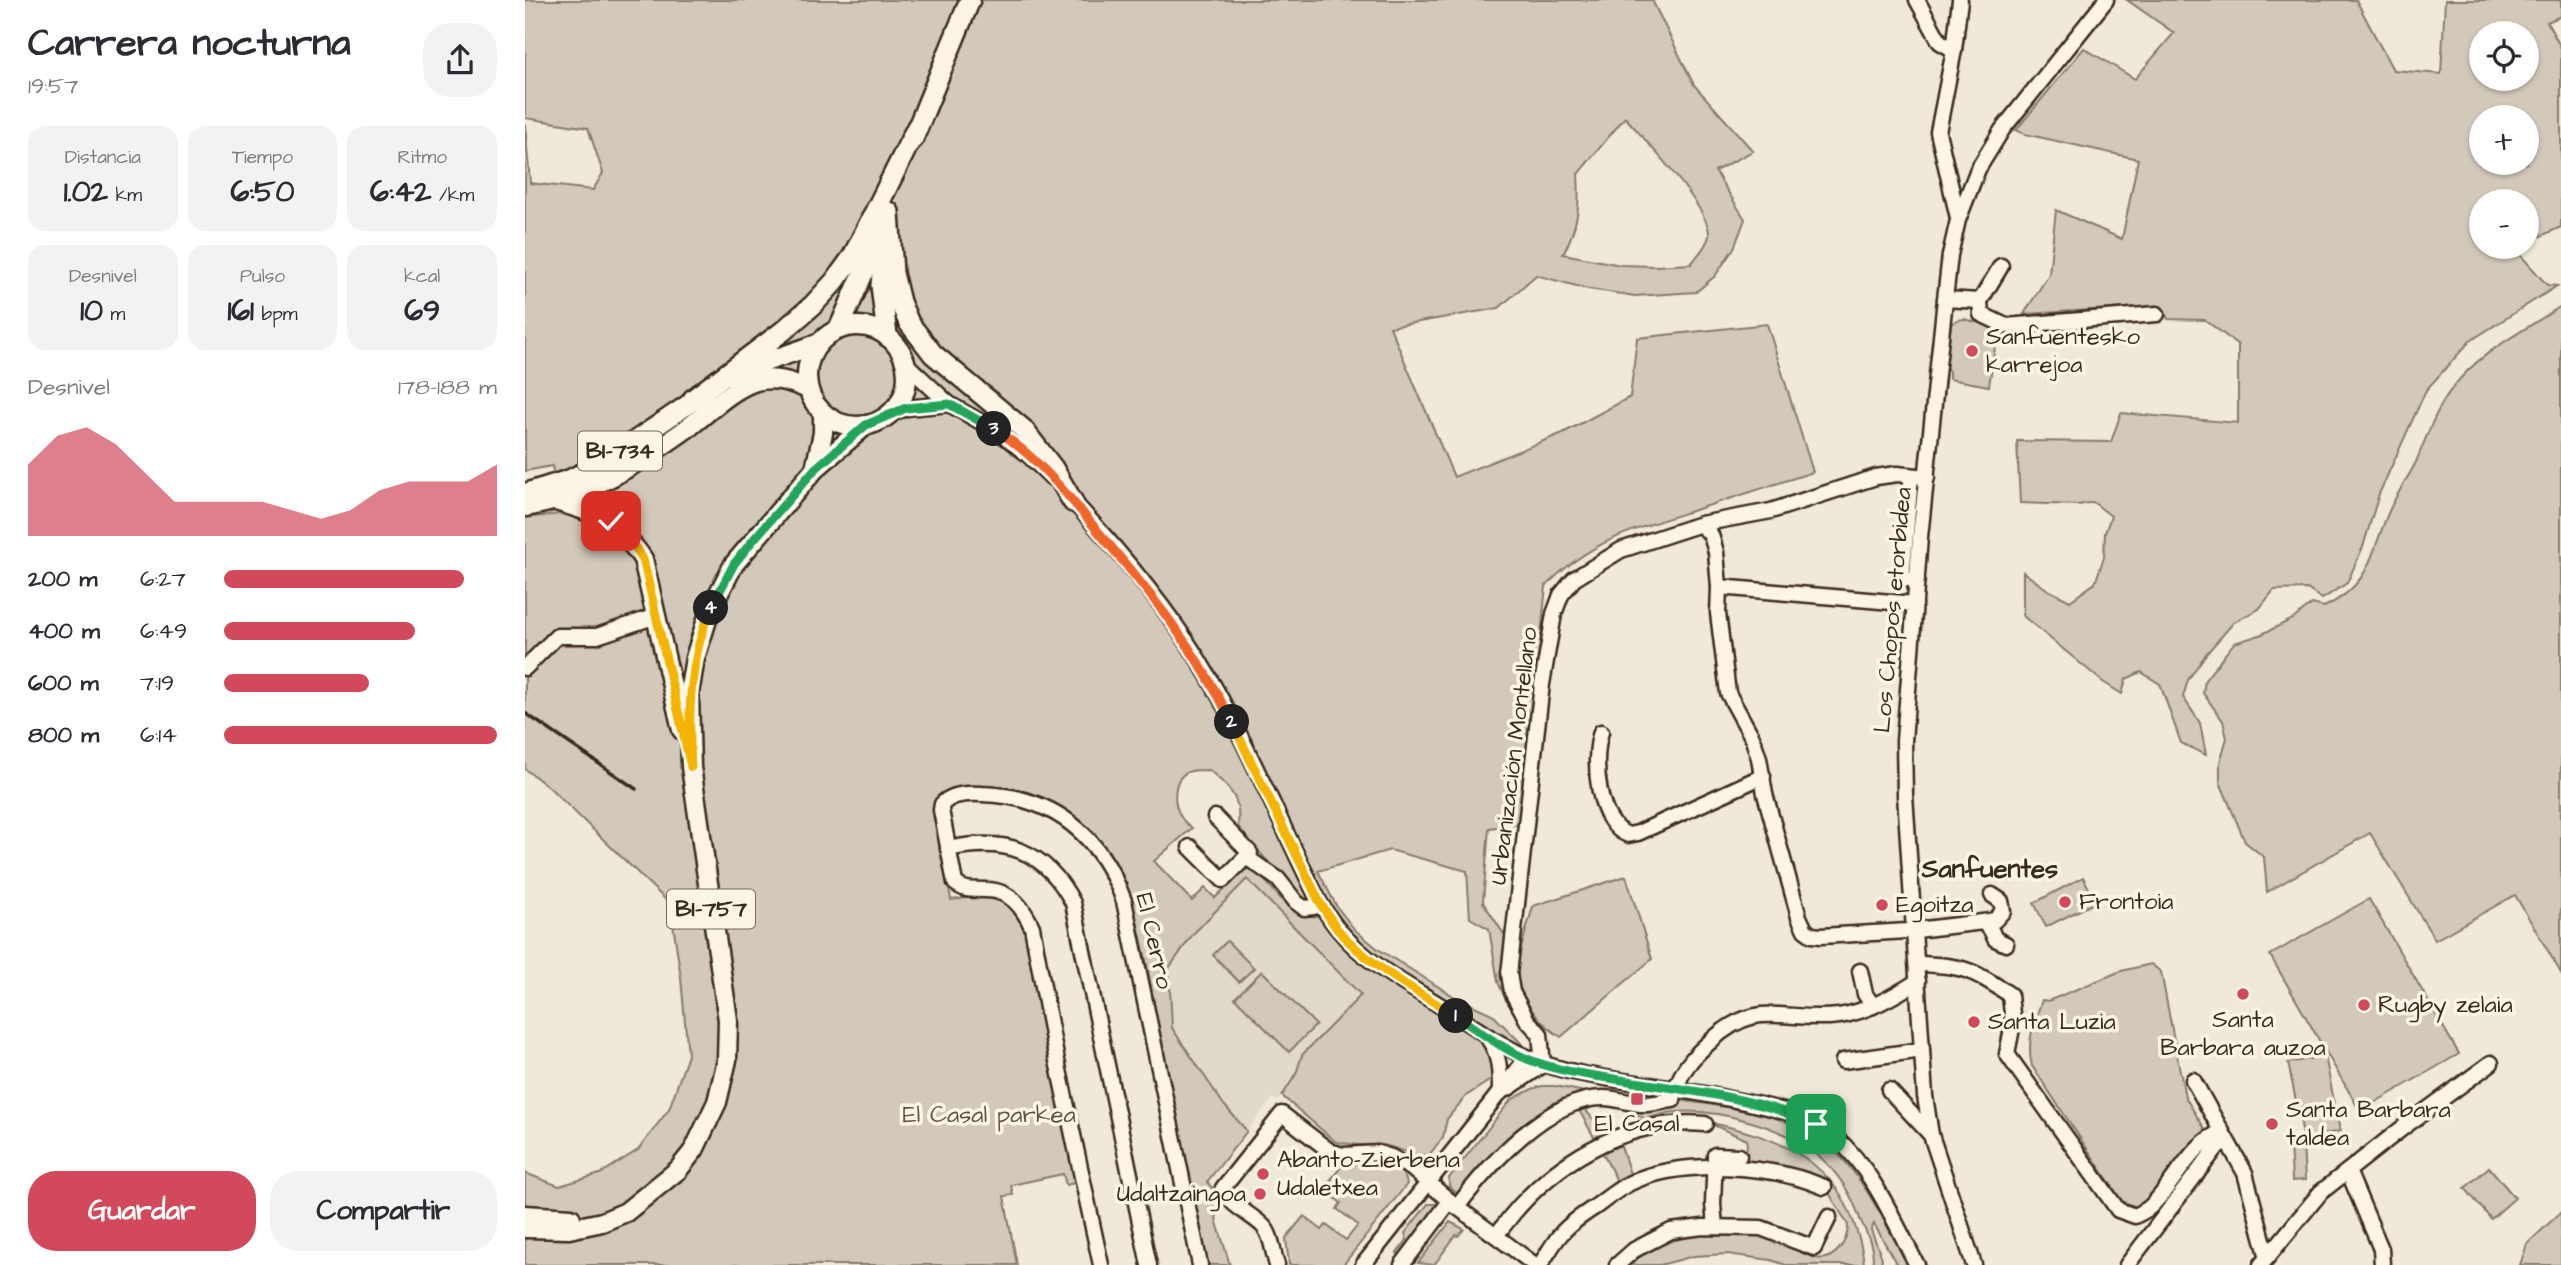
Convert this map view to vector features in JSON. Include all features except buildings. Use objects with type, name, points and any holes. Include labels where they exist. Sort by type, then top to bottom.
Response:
[{"type":"highway","points":[[694,400],[813,305],[853,256],[917,127],[970,0]]},
{"type":"highway","points":[[839,329],[889,212],[917,127]]},
{"type":"highway","points":[[887,336],[881,285],[889,233],[889,212]]},
{"type":"highway","points":[[889,233],[899,302],[921,341],[945,365],[1023,429],[1053,468],[1073,502]]},
{"type":"main road","points":[[863,326],[887,336],[901,353],[905,364],[907,378],[898,404],[889,414],[866,425],[843,424],[823,413],[809,389],[808,364],[819,343],[839,329],[863,326]]},
{"type":"main road","name":"BI-734","points":[[525,493],[570,479],[602,463],[694,400],[750,367],[819,343]]},
{"type":"main road","name":"BI-734","points":[[525,506],[556,501],[604,481],[652,453],[741,388],[754,382],[778,379],[809,389]]},
{"type":"main road","name":"BI-757","points":[[815,469],[823,433],[823,413]]},
{"type":"main road","name":"BI-757","points":[[525,1228],[569,1229],[603,1222],[626,1212],[678,1170],[694,1150],[717,1101],[727,1060],[727,1020],[691,767],[689,694],[695,659],[710,610],[734,564],[815,469],[866,425]]},
{"type":"main road","points":[[556,501],[586,509],[611,521],[630,540],[643,559],[691,767]]},
{"type":"main road","name":"BI-757","points":[[525,1215],[564,1219],[582,1217],[645,1196]]},
{"type":"street","points":[[1917,0],[1940,42],[1954,50]]},
{"type":"street","points":[[1958,220],[1938,132],[1954,50],[1960,0]]},
{"type":"street","name":"Los Chopos etorbidea","points":[[1974,1265],[1931,1135],[1922,1050],[1905,795],[1904,741],[1915,604],[1945,299],[1950,255],[1958,220],[1977,169],[1992,145],[2106,0]]},
{"type":"street","points":[[2001,266],[1980,302],[1981,314],[2006,326],[2157,314]]},
{"type":"street","points":[[1945,299],[1980,302]]},
{"type":"street","points":[[905,364],[949,404],[979,419],[1013,442],[1043,469],[1158,601],[1198,660],[1320,903],[1338,929],[1367,957],[1526,1059],[1580,1074],[1742,1101],[1789,1112],[1816,1124],[1844,1146],[1876,1187],[1917,1265]]},
{"type":"street","points":[[889,414],[927,405],[949,404]]},
{"type":"street","name":"Urbanización Montellano","points":[[1543,1065],[1540,1034],[1527,1020],[1512,992],[1509,974],[1542,684],[1554,614],[1561,595],[1574,579],[1621,550],[1701,524],[1771,511],[1876,477],[1897,474],[1927,477]]},
{"type":"street","points":[[1911,475],[1902,578],[1917,580]]},
{"type":"street","points":[[1701,524],[1711,536],[1716,552],[1718,613],[1728,693],[1752,737],[1795,905],[1805,930],[1812,935],[1821,936],[1914,931],[1995,920],[2003,911],[2001,901],[1992,895]]},
{"type":"street","points":[[1719,586],[1915,604]]},
{"type":"street","points":[[525,667],[557,636],[597,636],[656,616]]},
{"type":"street","points":[[1601,732],[1597,765],[1600,794],[1614,826],[1628,835],[1638,833],[1763,776]]},
{"type":"street","name":"El Cerro","points":[[1101,1265],[1056,1056],[1032,927],[1026,912],[1010,897],[991,890],[967,891],[955,883],[941,810],[950,797],[975,793],[1006,794],[1033,802],[1059,814],[1093,843],[1107,862],[1124,901],[1200,1265]]},
{"type":"street","points":[[1190,847],[1223,880],[1250,853],[1215,817]]},
{"type":"street","points":[[948,849],[980,844],[1014,847],[1045,865],[1065,888],[1073,903],[1149,1265]]},
{"type":"street","points":[[1246,857],[1278,879],[1304,908],[1320,903]]},
{"type":"street","points":[[1983,922],[1995,939],[2005,944]]},
{"type":"street","points":[[1917,964],[1938,963],[1963,968],[2010,995],[2014,1023],[2007,1054],[2118,1210],[2135,1216],[2151,1207],[2209,1136],[2223,1137]]},
{"type":"street","points":[[1860,971],[1864,994],[1873,1006]]},
{"type":"street","points":[[1402,1265],[1493,1162],[1517,1140],[1557,1112],[1587,1100],[1604,1098],[1643,1105],[1673,1100],[1676,1089],[1695,1055],[1722,1030],[1749,1016],[1839,1016],[1873,1006],[1918,981]]},
{"type":"street","points":[[1485,1034],[1497,1051],[1500,1061],[1500,1093]]},
{"type":"street","points":[[1843,1061],[1922,1050]]},
{"type":"street","points":[[1363,1265],[1526,1059]]},
{"type":"street","points":[[2265,1260],[2321,1192],[2491,1063]]},
{"type":"street","points":[[1500,1093],[1543,1065]]},
{"type":"street","points":[[2193,1080],[2245,1173],[2266,1251],[2265,1260]]},
{"type":"street","points":[[1889,1090],[1931,1135]]},
{"type":"street","points":[[1277,1265],[1267,1229],[1231,1202],[1223,1188],[1282,1114],[1331,1152],[1344,1155],[1378,1153],[1411,1168],[1535,1265]]},
{"type":"street","points":[[1501,1230],[1555,1174],[1601,1143],[1626,1133],[1670,1123],[1705,1124]]},
{"type":"street","points":[[2127,1265],[2223,1137]]},
{"type":"street","points":[[1715,1227],[1715,1155],[1739,1156]]},
{"type":"street","points":[[1540,1265],[1561,1234],[1583,1215],[1631,1183],[1678,1170],[1716,1168],[1779,1172],[1825,1187]]},
{"type":"street","points":[[2348,1171],[2381,1249],[2382,1265]]},
{"type":"street","points":[[1617,1265],[1634,1250],[1671,1231],[1715,1227],[1761,1227],[1814,1248],[1829,1217]]},
{"type":"shaded area","points":[[1247,878],[1361,995],[1302,1055],[1296,1074],[1278,1102],[1273,1098],[1247,1131],[1224,1105],[1172,1028],[1169,968],[1194,933]]},
{"type":"green space","name":"El Casal parkea","points":[[525,0],[1652,0],[1694,85],[1753,151],[1715,171],[1745,219],[1734,248],[1715,276],[1696,292],[1635,296],[1588,289],[1536,275],[1499,308],[1390,327],[1454,477],[1563,433],[1630,397],[1637,338],[1767,324],[1813,472],[1618,536],[1581,557],[1546,586],[1522,824],[1489,828],[1483,902],[1507,939],[1528,1030],[1506,1000],[1498,982],[1489,929],[1470,918],[1467,871],[1390,850],[1318,871],[1337,907],[1355,930],[1378,949],[1455,997],[1492,1014],[1523,1045],[1485,1048],[1490,1053],[1494,1073],[1492,1079],[1466,1096],[1447,1119],[1443,1137],[1429,1155],[1417,1155],[1384,1145],[1336,1142],[1282,1096],[1296,1074],[1302,1055],[1361,995],[1247,879],[1194,933],[1169,968],[1172,1028],[1224,1105],[1247,1131],[1207,1182],[1222,1199],[1216,1219],[1230,1265],[1204,1265],[1145,955],[1133,903],[1120,869],[1107,849],[1077,819],[1044,799],[1016,791],[985,788],[944,792],[935,808],[951,900],[998,898],[1014,909],[1028,932],[1072,1156],[1075,1183],[1066,1185],[1063,1174],[1011,1185],[1013,1195],[1004,1196],[1017,1265],[525,1265],[525,1173],[559,1186],[600,1174],[638,1150],[669,1109],[688,1055],[681,978],[670,904],[550,788],[525,769],[525,518],[561,514],[552,466],[525,471],[525,123],[530,183],[593,190],[603,173],[588,128],[525,118]],"holes":[[[1625,117],[1675,175],[1700,209],[1707,224],[1708,240],[1691,264],[1621,265],[1563,254],[1577,216],[1578,174]],[[1209,770],[1233,794],[1238,807],[1238,826],[1302,902],[1308,901],[1314,916],[1292,910],[1262,878],[1248,869],[1241,872],[1215,898],[1205,888],[1192,901],[1154,861],[1192,828],[1177,809],[1177,783],[1185,773]]]},
{"type":"green space","points":[[2127,0],[2356,0],[2393,70],[2441,74],[2445,0],[2561,0],[2561,16],[2547,22],[2561,48],[2561,227],[2539,237],[2539,189],[2469,189],[2469,259],[2524,259],[2547,285],[2557,286],[2470,341],[2426,390],[2379,494],[2363,547],[2347,583],[2322,599],[2307,589],[2274,590],[2259,609],[2234,622],[2206,654],[2188,680],[2183,697],[2200,723],[2206,755],[2181,743],[2160,684],[2141,672],[2126,679],[2122,694],[2103,682],[2023,616],[2023,572],[2048,590],[2070,601],[2095,583],[2104,557],[2105,533],[2111,516],[2093,502],[2079,505],[2020,503],[2017,441],[2111,442],[2121,413],[2238,423],[2238,345],[2205,320],[2168,319],[2161,306],[2024,314],[2049,274],[2056,210],[2122,239],[2138,159],[2016,130],[2084,48],[2135,79],[2174,33]]},
{"type":"green space","points":[[2561,306],[2561,973],[2515,895],[2435,940],[2370,833],[2267,892],[2264,857],[2245,842],[2220,782],[2220,762],[2227,738],[2223,721],[2203,693],[2205,680],[2234,643],[2260,635],[2293,619],[2312,604],[2324,607],[2352,588],[2368,566],[2390,509],[2448,395],[2465,373],[2490,351]]},
{"type":"green space","name":"Sanfuentesko karrejoa","points":[[1964,319],[1998,328],[1989,386],[1949,379],[1949,371],[1946,368],[1951,324]]},
{"type":"green space","points":[[1626,876],[1652,959],[1561,1037],[1534,1013],[1524,998],[1518,981],[1520,954],[1533,906]]},
{"type":"green space","name":"Frontoia","points":[[2083,877],[2096,902],[2046,927],[2034,903]]},
{"type":"green space","name":"Rugby zelaia","points":[[2369,899],[2459,1054],[2360,1111],[2270,955]]},
{"type":"green space","points":[[1227,941],[1254,968],[1239,982],[1213,955]]},
{"type":"green space","points":[[2151,964],[2161,972],[2185,1097],[2208,1134],[2145,1205],[2136,1207],[2122,1201],[2032,1066],[2030,1049],[2042,1000],[2048,1001],[2121,971]]},
{"type":"green space","points":[[1262,971],[1316,1025],[1289,1052],[1235,998]]},
{"type":"green space","points":[[2325,1056],[2340,1131],[2304,1139],[2288,1063]]},
{"type":"green space","points":[[1542,1086],[1585,1092],[1594,1105],[1586,1111],[1603,1130],[1613,1134],[1596,1141],[1574,1101],[1486,1162],[1458,1195],[1449,1186],[1449,1178],[1511,1100]]},
{"type":"green space","points":[[1679,1100],[1780,1119],[1809,1132],[1826,1144],[1855,1174],[1867,1191],[1908,1265],[1897,1265],[1874,1224],[1871,1230],[1882,1258],[1881,1265],[1872,1265],[1870,1241],[1844,1185],[1819,1156],[1790,1137],[1752,1122],[1712,1113],[1673,1112],[1645,1119],[1620,1105]]},
{"type":"green space","points":[[1707,1122],[1776,1142],[1814,1165],[1830,1181],[1843,1200],[1858,1234],[1864,1265],[1786,1265],[1771,1260],[1727,1254],[1694,1256],[1660,1265],[1628,1265],[1659,1244],[1701,1234],[1762,1234],[1800,1248],[1799,1251],[1816,1258],[1829,1257],[1843,1244],[1848,1225],[1825,1186],[1746,1163],[1747,1140]]},
{"type":"green space","points":[[1619,1140],[1632,1180],[1619,1185],[1600,1148]]},
{"type":"green space","points":[[2303,1142],[2305,1180],[2292,1181],[2290,1143]]},
{"type":"green space","points":[[1357,1163],[1394,1167],[1404,1176],[1407,1184],[1343,1265],[1289,1265],[1286,1238],[1304,1216],[1322,1230],[1326,1225],[1346,1240],[1358,1225],[1337,1209],[1341,1203],[1323,1189],[1341,1167]]},
{"type":"green space","points":[[2489,1167],[2515,1198],[2491,1219],[2465,1188]]},
{"type":"green space","points":[[1428,1204],[1436,1204],[1440,1208],[1403,1258],[1397,1253],[1407,1240],[1405,1233]]},
{"type":"green space","points":[[2561,1212],[2561,1265],[2520,1265],[2527,1244]]},
{"type":"green space","points":[[1450,1222],[1464,1229],[1456,1235],[1434,1265],[1418,1263]]},
{"type":"railway","points":[[525,713],[636,789]]},
{"type":"place","name":"Sanfuentesko karrejoa","points":[[1972,351]]},
{"type":"place","name":"Frontoia","points":[[2065,902]]},
{"type":"place","name":"Egoitza","points":[[1882,905]]},
{"type":"place","name":"Santa Barbara auzoa","points":[[2243,994]]},
{"type":"place","name":"Rugby zelaia","points":[[2364,1005]]},
{"type":"place","name":"Santa Luzia","points":[[1974,1022]]},
{"type":"place","name":"El Casal","points":[[1637,1099]]},
{"type":"place","name":"Santa Barbara taldea","points":[[2272,1124]]},
{"type":"place","name":"Abanto-Zierbena Udaletxea","points":[[1263,1174]]},
{"type":"place","name":"Udaltzaingoa","points":[[1260,1194]]},
{"type":"district","name":"Sanfuentes","points":[[1990,869]]},
{"type":"route","points":[[611,521],[630,540],[643,559],[691,767],[689,694],[695,659],[710,610],[734,564],[815,469],[866,425],[906,408],[949,404],[999,432],[1043,469],[1158,601],[1211,681],[1320,903],[1338,929],[1367,957],[1526,1059],[1580,1074],[1742,1101],[1789,1112],[1816,1124]]}]
